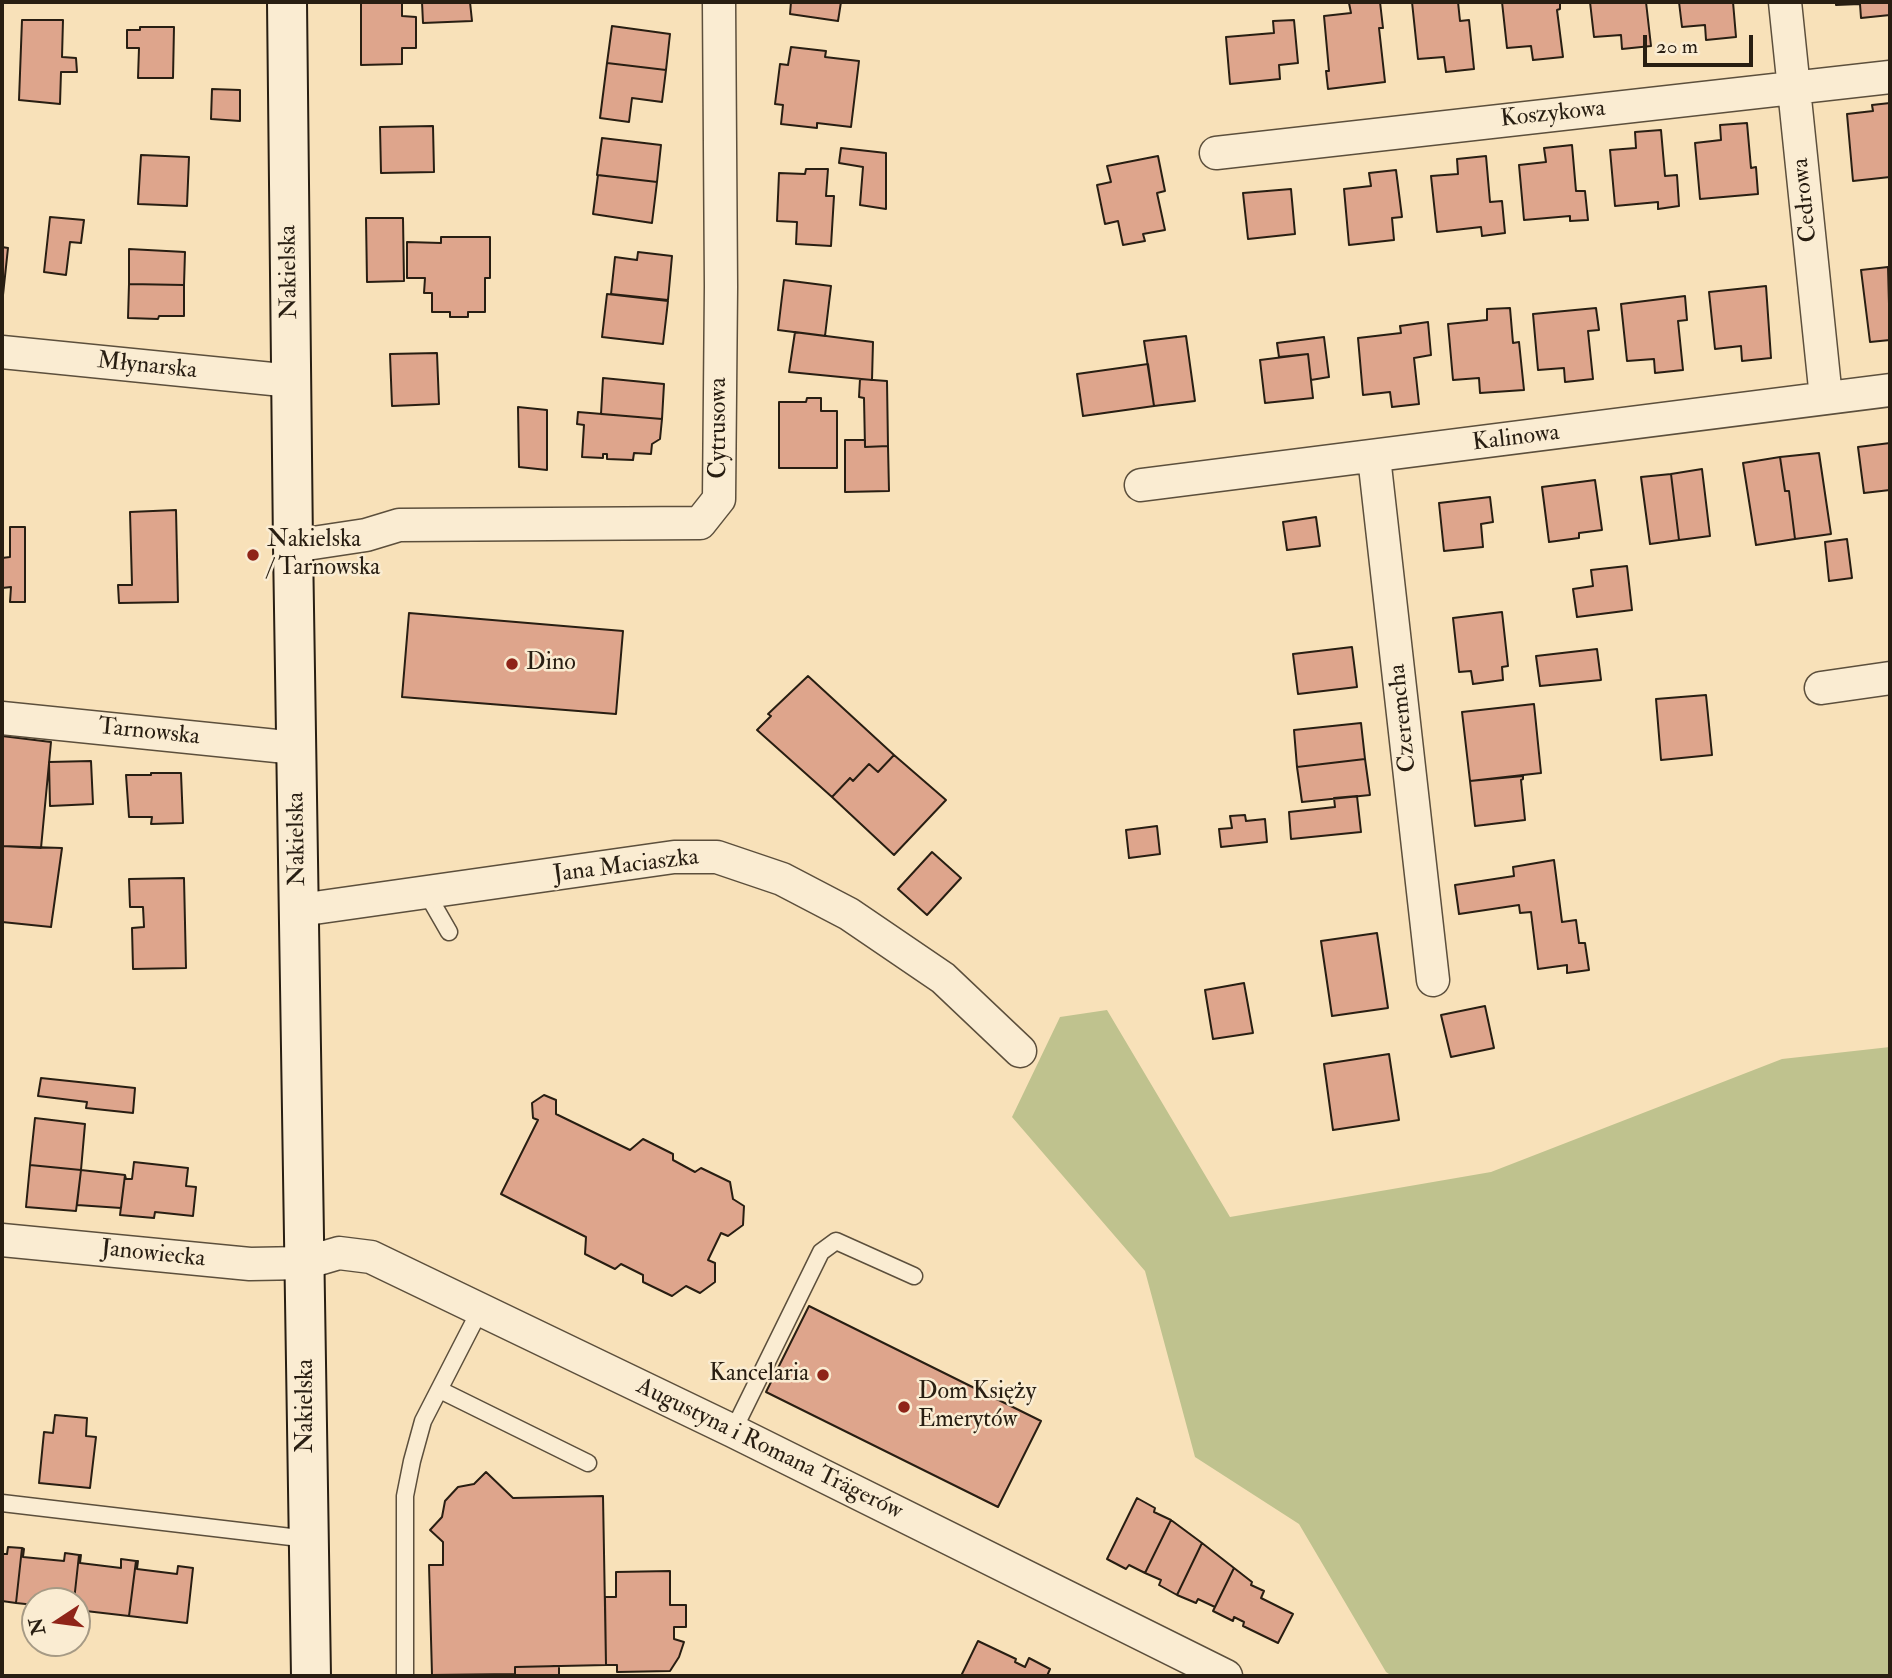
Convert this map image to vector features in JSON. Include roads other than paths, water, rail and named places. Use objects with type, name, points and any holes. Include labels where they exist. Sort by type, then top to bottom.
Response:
[{"type":"main road","name":"Nakielska","points":[[287,2],[311,1676]]},
{"type":"street","name":"Cytrusowa","points":[[293,546],[366,535],[399,525],[700,523],[713,507],[719,499],[719,2]]},
{"type":"street","name":"Cedrowa","points":[[1785,2],[1826,398]]},
{"type":"street","name":"Koszykowa","points":[[1216,153],[1890,78]]},
{"type":"street","name":"Młynarska","points":[[2,352],[292,381]]},
{"type":"street","name":"Kalinowa","points":[[1141,485],[1890,390]]},
{"type":"street","name":"Czeremcha","points":[[1374,457],[1433,980]]},
{"type":"street","points":[[1821,688],[1890,678]]},
{"type":"street","name":"Tarnowska","points":[[2,718],[296,748]]},
{"type":"street","name":"Jana Maciaszka","points":[[300,910],[674,858],[717,857],[782,879],[849,914],[943,978],[1020,1051]]},
{"type":"street","name":"Janowiecka","points":[[2,1240],[250,1264],[305,1263]]},
{"type":"street","name":"Augustyna i Romana Trägerów","points":[[305,1263],[339,1253],[363,1255],[733,1431],[1226,1676]]},
{"type":"lane","points":[[426,892],[449,932]]},
{"type":"lane","points":[[733,1431],[821,1252],[836,1241],[914,1276]]},
{"type":"lane","points":[[405,1676],[405,1496],[412,1461],[424,1421],[480,1310]]},
{"type":"lane","points":[[440,1390],[588,1463]]},
{"type":"lane","points":[[2,1503],[308,1539]]},
{"type":"place","name":"Nakielska / Tarnowska","points":[[253,555]]},
{"type":"place","name":"Dino","points":[[512,664]]},
{"type":"place","name":"Kancelaria","points":[[823,1375]]},
{"type":"place","name":"Dom Księży Emerytów","points":[[904,1407]]}]
